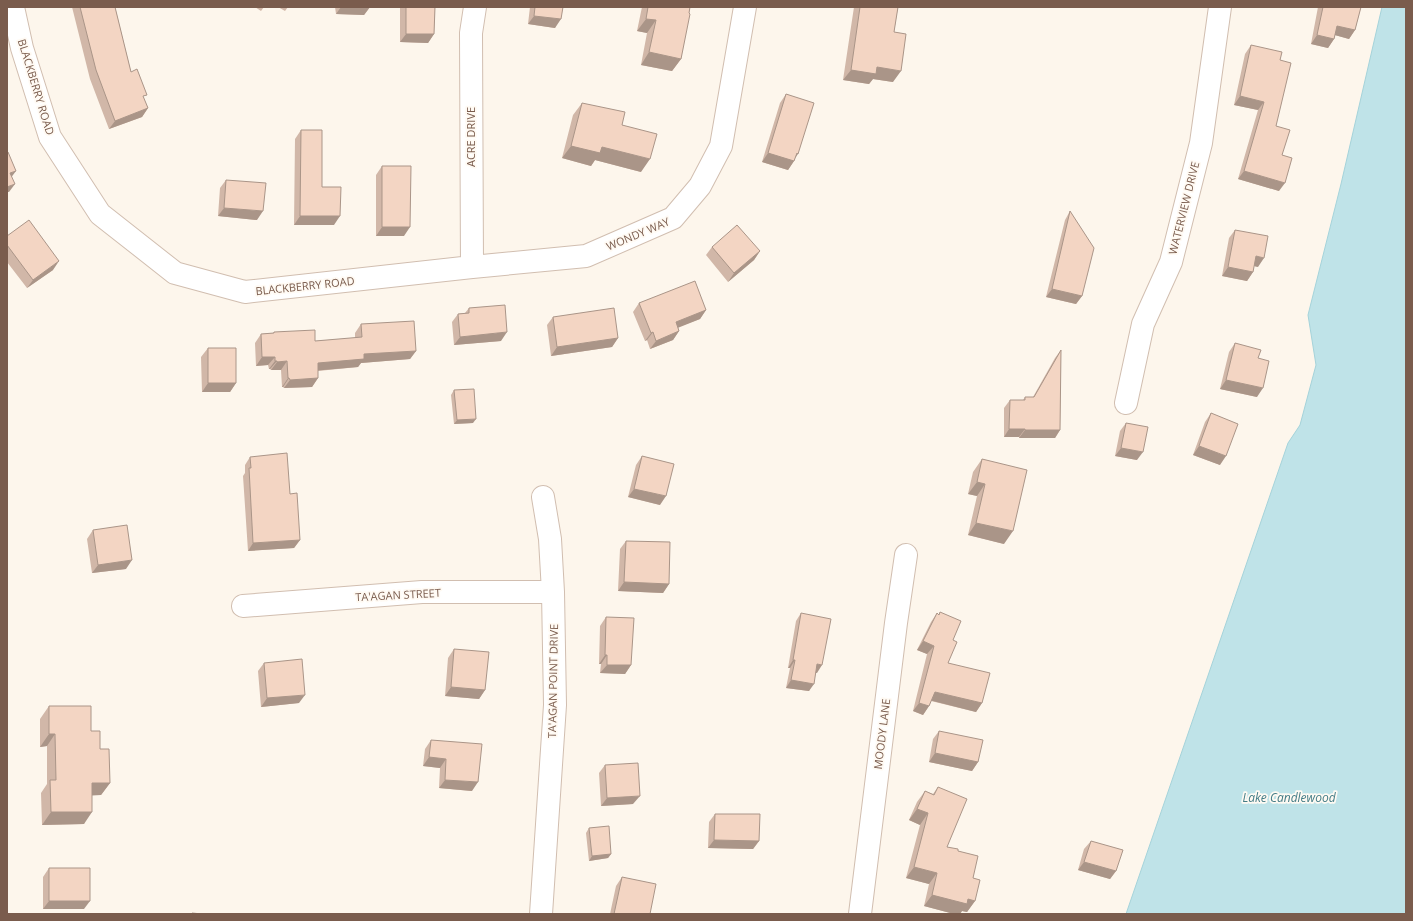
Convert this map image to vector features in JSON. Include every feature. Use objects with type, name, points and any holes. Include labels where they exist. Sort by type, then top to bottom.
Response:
[{"type":"street","name":"BLACKBERRY ROAD","points":[[13,7],[22,48],[50,137],[100,214],[175,273],[245,292],[472,267]]},
{"type":"street","name":"ACRE DRIVE","points":[[472,267],[471,33],[474,7]]},
{"type":"street","name":"WONDY WAY","points":[[472,267],[586,256],[673,218],[700,186],[721,146],[745,7]]},
{"type":"street","name":"WATERVIEW DRIVE","points":[[1126,403],[1143,324],[1171,262],[1201,142],[1220,7]]},
{"type":"street","name":"TA'AGAN POINT DRIVE","points":[[540,914],[555,705],[553,592],[550,539],[543,497]]},
{"type":"street","name":"MOODY LANE","points":[[860,914],[906,554]]},
{"type":"street","name":"TA'AGAN STREET","points":[[243,606],[422,592],[553,592]]},
{"type":"water","name":"Lake Candlewood","points":[[1382,7],[1406,7],[1406,914],[1126,914],[1288,443],[1300,425],[1316,365],[1308,315],[1341,184]]},
{"type":"building","points":[[80,7],[115,7],[131,72],[137,69],[147,95],[143,96],[148,108],[115,121],[96,70]]},
{"type":"building","points":[[406,7],[435,7],[434,34],[406,34]]},
{"type":"building","points":[[535,7],[563,7],[561,19],[534,16]]},
{"type":"building","points":[[648,7],[690,7],[681,59],[649,52],[656,20],[646,19]]},
{"type":"building","points":[[860,7],[898,7],[894,32],[906,34],[901,71],[877,67],[876,74],[851,70]]},
{"type":"building","points":[[1323,7],[1361,7],[1355,30],[1337,26],[1334,39],[1317,35]]},
{"type":"building","points":[[1251,45],[1282,52],[1280,60],[1291,63],[1276,126],[1290,130],[1282,155],[1292,158],[1285,183],[1244,171],[1264,102],[1240,96]]},
{"type":"building","points":[[786,94],[814,103],[798,154],[797,153],[794,161],[768,153]]},
{"type":"building","points":[[582,103],[625,112],[622,125],[657,134],[650,159],[602,147],[600,153],[571,146]]},
{"type":"building","points":[[301,130],[322,130],[322,187],[341,187],[340,216],[300,216]]},
{"type":"building","points":[[7,152],[16,171],[10,173],[15,184],[7,187]]},
{"type":"building","points":[[382,166],[411,166],[410,227],[382,227]]},
{"type":"building","points":[[226,180],[266,183],[263,211],[224,208]]},
{"type":"building","points":[[1070,211],[1094,248],[1082,296],[1052,289]]},
{"type":"building","points":[[29,220],[59,261],[33,280],[7,245],[7,236]]},
{"type":"building","points":[[737,225],[760,251],[734,273],[712,247]]},
{"type":"building","points":[[1235,230],[1268,236],[1264,258],[1256,256],[1253,272],[1228,267]]},
{"type":"building","points":[[695,281],[706,310],[676,322],[679,331],[656,341],[653,332],[651,333],[639,303]]},
{"type":"building","points":[[505,305],[507,332],[460,337],[458,314],[469,313],[469,308]]},
{"type":"building","points":[[614,308],[618,338],[557,347],[553,317]]},
{"type":"building","points":[[414,321],[416,351],[364,354],[364,359],[318,363],[318,378],[290,380],[288,378],[287,361],[277,362],[275,361],[275,357],[262,357],[261,334],[315,330],[315,341],[362,337],[361,324]]},
{"type":"building","points":[[1235,343],[1261,350],[1258,358],[1269,361],[1263,388],[1226,380]]},
{"type":"building","points":[[208,348],[236,348],[236,383],[208,383]]},
{"type":"building","points":[[1061,350],[1060,430],[1009,429],[1010,400],[1025,400],[1025,397],[1034,397]]},
{"type":"building","points":[[474,389],[476,419],[457,420],[454,390]]},
{"type":"building","points":[[1211,413],[1238,424],[1226,456],[1199,446]]},
{"type":"building","points":[[1126,423],[1148,427],[1143,452],[1121,448]]},
{"type":"building","points":[[287,453],[290,494],[297,493],[300,540],[253,543],[249,468],[251,468],[250,457]]},
{"type":"building","points":[[642,456],[674,464],[666,496],[634,489]]},
{"type":"building","points":[[982,459],[1027,470],[1013,531],[976,523],[985,484],[977,482]]},
{"type":"building","points":[[127,525],[132,560],[98,565],[93,530]]},
{"type":"building","points":[[626,541],[670,542],[669,584],[624,582]]},
{"type":"building","points":[[940,612],[961,621],[953,640],[957,642],[948,663],[990,673],[982,703],[935,692],[929,706],[919,703],[934,646],[923,641],[937,613],[939,615]]},
{"type":"building","points":[[801,613],[831,619],[822,665],[817,664],[814,684],[791,680]]},
{"type":"building","points":[[606,617],[634,618],[631,665],[607,665],[607,655],[605,655]]},
{"type":"building","points":[[454,649],[489,652],[485,690],[451,687]]},
{"type":"building","points":[[302,659],[305,695],[267,698],[264,663]]},
{"type":"building","points":[[49,706],[91,706],[91,731],[100,731],[100,749],[109,749],[110,783],[92,783],[92,812],[51,812],[50,780],[56,780],[55,734],[49,734]]},
{"type":"building","points":[[939,731],[983,740],[978,762],[935,753]]},
{"type":"building","points":[[431,740],[482,744],[478,782],[445,780],[446,759],[429,757]]},
{"type":"building","points":[[638,763],[640,796],[607,798],[605,765]]},
{"type":"building","points":[[938,787],[967,799],[947,847],[978,856],[973,878],[980,880],[975,901],[968,899],[967,904],[932,895],[937,873],[914,867],[928,813],[917,809],[925,791],[934,795]]},
{"type":"building","points":[[715,814],[760,814],[759,841],[714,840]]},
{"type":"building","points":[[609,826],[611,854],[592,856],[589,828]]},
{"type":"building","points":[[1091,841],[1123,850],[1116,871],[1084,862]]},
{"type":"building","points":[[49,868],[90,868],[90,901],[49,901]]},
{"type":"building","points":[[622,877],[656,884],[650,914],[614,914]]}]
